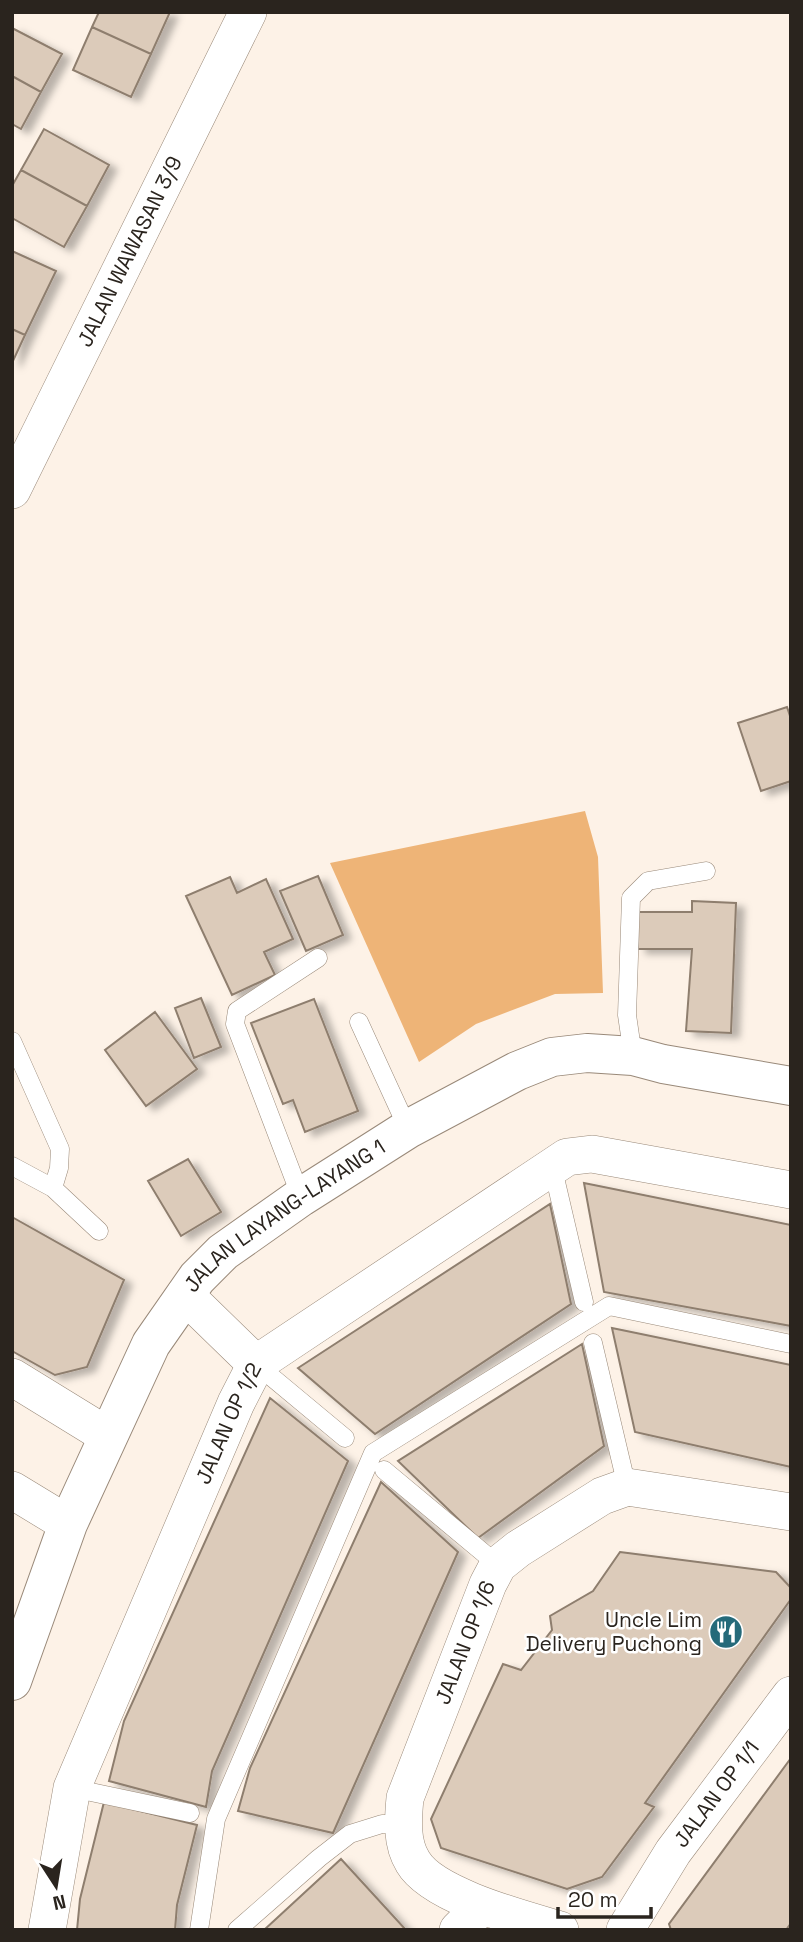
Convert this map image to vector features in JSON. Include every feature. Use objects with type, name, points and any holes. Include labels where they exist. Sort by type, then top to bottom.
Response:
[{"type":"street","name":"JALAN WAWASAN 3/9","points":[[12,490],[248,12]]},
{"type":"street","name":"JALAN LAYANG-LAYANG 1","points":[[12,1681],[68,1524],[151,1344],[185,1295],[223,1252],[301,1197],[408,1129],[517,1071],[552,1057],[587,1053],[633,1056],[663,1064],[791,1086]]},
{"type":"street","name":"JALAN OP 1/2","points":[[47,1930],[72,1788],[236,1403],[256,1364],[567,1157],[592,1154],[791,1190]]},
{"type":"street","points":[[185,1295],[256,1364]]},
{"type":"street","points":[[12,1377],[108,1436]]},
{"type":"street","points":[[627,1487],[791,1512]]},
{"type":"street","name":"JALAN OP 1/6","points":[[560,1930],[470,1918],[413,1863],[402,1824],[405,1798],[488,1584],[498,1565],[518,1549],[602,1496],[627,1487]]},
{"type":"street","points":[[12,1490],[68,1524]]},
{"type":"street","name":"JALAN OP 1/1","points":[[625,1930],[673,1852],[791,1695]]},
{"type":"lane","points":[[633,1056],[627,1015],[631,898],[648,881],[706,871]]},
{"type":"lane","points":[[301,1197],[235,1024],[237,1012],[317,958]]},
{"type":"lane","points":[[359,1022],[408,1129]]},
{"type":"lane","points":[[12,1041],[60,1149],[59,1168],[53,1188]]},
{"type":"lane","points":[[552,1165],[584,1302]]},
{"type":"lane","points":[[12,1166],[53,1188],[99,1231]]},
{"type":"lane","points":[[199,1930],[216,1819],[373,1454],[609,1306],[791,1344]]},
{"type":"lane","points":[[593,1343],[627,1487]]},
{"type":"lane","points":[[256,1364],[345,1438]]},
{"type":"lane","points":[[384,1470],[498,1565]]},
{"type":"lane","points":[[72,1788],[190,1813]]},
{"type":"lane","points":[[237,1930],[319,1858],[351,1834],[382,1824],[402,1824]]},
{"type":"shaded area","points":[[585,811],[598,857],[603,993],[555,994],[476,1024],[419,1062],[330,863]]},
{"type":"building","points":[[99,12],[170,12],[151,54],[92,27]]},
{"type":"building","points":[[92,27],[151,54],[131,97],[73,70]]},
{"type":"building","points":[[12,28],[62,54],[41,92],[12,76]]},
{"type":"building","points":[[12,76],[41,92],[21,129],[12,124]]},
{"type":"building","points":[[44,129],[109,165],[87,206],[21,170]]},
{"type":"building","points":[[21,170],[87,206],[64,247],[12,218],[12,186]]},
{"type":"building","points":[[12,251],[56,271],[25,335],[12,329]]},
{"type":"building","points":[[12,329],[25,335],[12,363]]},
{"type":"building","points":[[787,707],[791,719],[791,781],[761,791],[738,723]]},
{"type":"building","points":[[318,876],[343,935],[306,951],[280,891]]},
{"type":"building","points":[[230,877],[237,893],[266,879],[293,939],[264,952],[275,975],[232,995],[186,896]]},
{"type":"building","points":[[692,901],[736,903],[731,1033],[686,1031],[692,949],[638,949],[638,912],[692,912]]},
{"type":"building","points":[[201,998],[221,1047],[194,1058],[175,1008]]},
{"type":"building","points":[[314,999],[358,1111],[305,1132],[293,1100],[283,1104],[251,1023]]},
{"type":"building","points":[[155,1012],[197,1069],[146,1106],[105,1050]]},
{"type":"building","points":[[188,1159],[221,1212],[181,1236],[148,1181]]},
{"type":"building","points":[[584,1183],[791,1225],[791,1326],[604,1292]]},
{"type":"building","points":[[550,1204],[571,1304],[375,1434],[298,1368]]},
{"type":"building","points":[[12,1217],[124,1280],[87,1367],[55,1375],[12,1351]]},
{"type":"building","points":[[612,1328],[791,1365],[791,1467],[635,1432]]},
{"type":"building","points":[[582,1344],[604,1446],[478,1538],[398,1461]]},
{"type":"building","points":[[270,1398],[348,1461],[212,1771],[206,1807],[109,1781],[124,1721]]},
{"type":"building","points":[[381,1482],[458,1552],[333,1833],[238,1811],[250,1768]]},
{"type":"building","points":[[620,1552],[776,1572],[791,1588],[791,1599],[645,1803],[654,1807],[602,1877],[567,1889],[441,1848],[431,1819],[503,1664],[521,1670],[552,1630],[550,1616],[593,1591]]},
{"type":"building","points":[[791,1758],[791,1923],[786,1930],[671,1930],[669,1924]]},
{"type":"building","points":[[104,1802],[197,1825],[177,1905],[175,1930],[77,1930],[80,1899]]},
{"type":"building","points":[[341,1859],[406,1930],[264,1930]]},
{"type":"place","name":"Uncle Lim Delivery Puchong","points":[[726,1632]]}]
